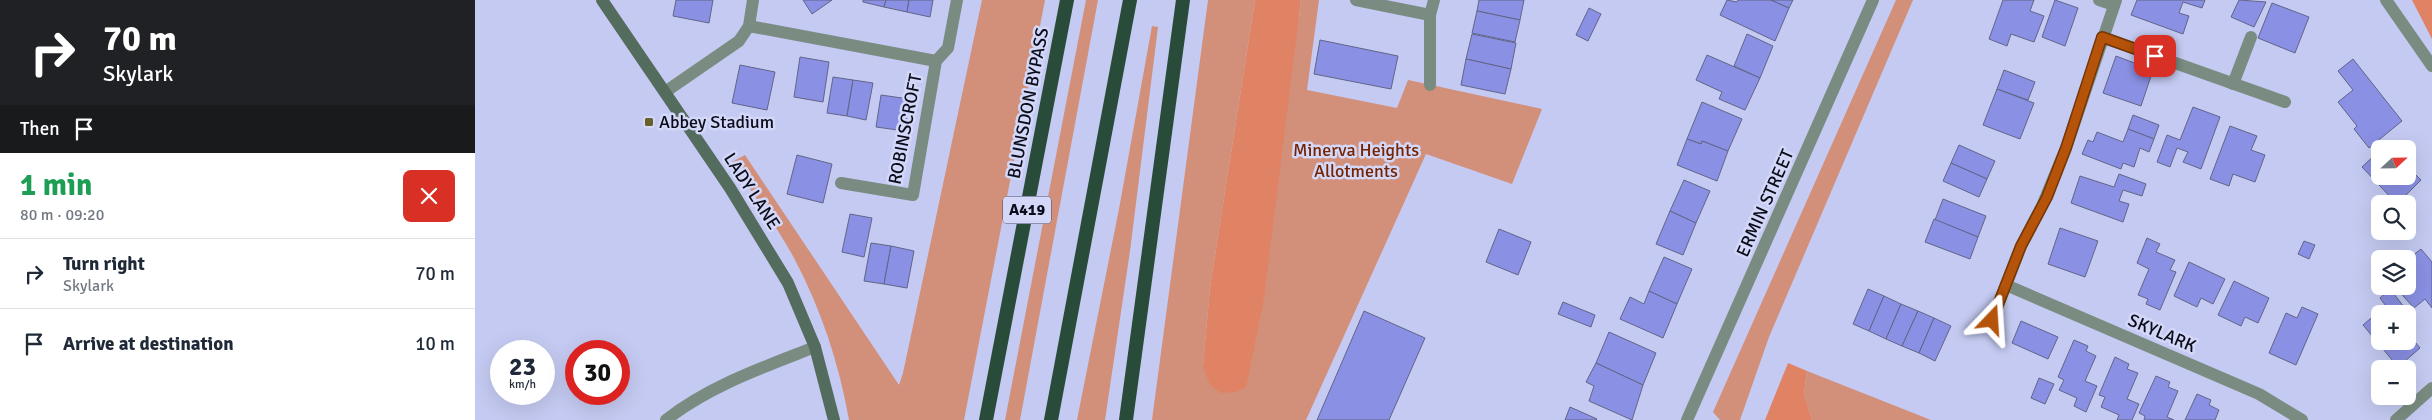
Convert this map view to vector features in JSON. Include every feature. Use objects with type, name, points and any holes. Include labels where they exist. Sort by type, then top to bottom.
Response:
[{"type":"highway","name":"BLUNSDON BYPASS","points":[[986,420],[1067,0]]},
{"type":"highway","points":[[1051,420],[1130,0]]},
{"type":"highway","points":[[1126,420],[1183,0]]},
{"type":"main road","name":"LADY LANE","points":[[602,0],[767,245],[788,283],[815,347],[834,420]]},
{"type":"street","points":[[665,92],[731,49],[745,34],[749,26],[753,0]]},
{"type":"street","name":"ROBINSCROFT","points":[[841,183],[913,195],[936,61],[947,48],[957,0]]},
{"type":"street","points":[[1356,0],[1430,15]]},
{"type":"street","points":[[1431,85],[1430,15],[1434,0]]},
{"type":"street","name":"ERMIN STREET","points":[[1689,419],[1873,0]]},
{"type":"street","points":[[1992,320],[2021,246],[2045,200],[2066,148],[2115,3],[2099,0]]},
{"type":"street","points":[[2386,0],[2432,66]]},
{"type":"street","name":"ROBINSCROFT","points":[[749,26],[936,61]]},
{"type":"street","points":[[2102,37],[2285,102]]},
{"type":"street","points":[[2233,84],[2251,37]]},
{"type":"street","name":"SKYLARK","points":[[2006,285],[2259,394],[2302,420]]},
{"type":"street","points":[[666,420],[681,408],[742,376],[815,347]]},
{"type":"street","points":[[2396,420],[2432,388]]},
{"type":"green space","points":[[982,0],[1045,0],[964,420],[849,420],[840,378],[828,337],[804,277],[772,222],[732,162],[745,155],[899,385]]},
{"type":"green space","points":[[1086,0],[1098,0],[1020,420],[1005,420]]},
{"type":"green space","name":"Minerva Heights Allotments","points":[[1208,0],[1255,0],[1210,287],[1203,366],[1299,17],[1301,0],[1319,0],[1307,90],[1397,108],[1408,80],[1542,109],[1512,184],[1426,154],[1306,420],[1152,420]]},
{"type":"green space","points":[[1896,0],[1913,0],[1769,337],[1740,420],[1720,420],[1713,412]]},
{"type":"green space","points":[[1152,26],[1158,27],[1130,251],[1105,420],[1077,420],[1119,209]]},
{"type":"green space","points":[[1807,371],[1931,420],[1812,420],[1804,394]]},
{"type":"shaded area","points":[[1255,0],[1301,0],[1264,298],[1246,387],[1236,392],[1221,393],[1210,385],[1203,366],[1210,287]]},
{"type":"shaded area","points":[[2412,0],[2432,0],[2432,39]]},
{"type":"shaded area","points":[[1788,363],[1807,371],[1804,394],[1812,420],[1765,420]]},
{"type":"building","points":[[676,0],[713,0],[709,23],[673,16]]},
{"type":"building","points":[[803,0],[832,0],[812,14]]},
{"type":"building","points":[[863,0],[886,0],[884,7],[863,2]]},
{"type":"building","points":[[886,0],[909,0],[907,12],[884,7]]},
{"type":"building","points":[[909,0],[933,0],[930,17],[907,12]]},
{"type":"building","points":[[1479,0],[1524,0],[1520,20],[1477,11]]},
{"type":"building","points":[[1727,0],[1737,2],[1738,0],[1771,0],[1789,8],[1775,41],[1720,15]]},
{"type":"building","points":[[1771,0],[1793,0],[1789,8]]},
{"type":"building","points":[[2003,0],[2034,0],[2030,11],[2044,16],[2034,42],[2011,34],[2007,46],[1989,39]]},
{"type":"building","points":[[2055,0],[2078,8],[2065,46],[2042,37]]},
{"type":"building","points":[[2137,0],[2205,0],[2202,8],[2183,2],[2179,13],[2189,16],[2183,34],[2131,15]]},
{"type":"building","points":[[2239,0],[2266,2],[2254,27],[2231,17]]},
{"type":"building","points":[[2272,3],[2309,17],[2295,53],[2258,38]]},
{"type":"building","points":[[1589,8],[1601,14],[1588,41],[1576,35]]},
{"type":"building","points":[[1477,11],[1520,20],[1515,42],[1472,33]]},
{"type":"building","points":[[1472,34],[1516,43],[1511,69],[1466,59]]},
{"type":"building","points":[[1747,34],[1773,46],[1760,78],[1734,66]]},
{"type":"building","points":[[1320,40],[1398,56],[1391,89],[1314,74]]},
{"type":"building","points":[[1707,55],[1760,78],[1745,110],[1719,99],[1722,92],[1696,80]]},
{"type":"building","points":[[2116,56],[2153,70],[2141,106],[2103,93]]},
{"type":"building","points":[[800,57],[829,62],[823,102],[794,97]]},
{"type":"building","points":[[1466,59],[1511,69],[1505,94],[1461,85]]},
{"type":"building","points":[[2353,59],[2402,121],[2379,140],[2371,140],[2371,146],[2369,148],[2354,129],[2357,126],[2338,102],[2353,90],[2338,71]]},
{"type":"building","points":[[740,65],[775,72],[767,110],[732,103]]},
{"type":"building","points":[[2004,70],[2035,82],[2028,100],[1997,89]]},
{"type":"building","points":[[833,77],[853,80],[847,116],[827,113]]},
{"type":"building","points":[[853,80],[873,83],[866,120],[847,116]]},
{"type":"building","points":[[1997,89],[2034,103],[2020,139],[1983,125]]},
{"type":"building","points":[[881,95],[909,99],[905,131],[876,127]]},
{"type":"building","points":[[1702,102],[1742,119],[1728,151],[1702,141],[1701,144],[1687,139]]},
{"type":"building","points":[[2193,107],[2220,117],[2201,169],[2183,162],[2188,152],[2177,148],[2170,167],[2157,162],[2167,135],[2180,140]]},
{"type":"building","points":[[2133,115],[2159,125],[2154,139],[2128,129]]},
{"type":"building","points":[[2230,126],[2257,136],[2251,150],[2265,155],[2255,182],[2233,174],[2229,186],[2210,179]]},
{"type":"building","points":[[2128,129],[2154,139],[2149,152],[2140,148],[2134,167],[2123,163],[2121,169],[2082,154],[2088,140],[2093,142],[2097,132],[2123,142]]},
{"type":"building","points":[[1687,139],[1701,144],[1702,141],[1728,151],[1717,181],[1677,165]]},
{"type":"building","points":[[1959,145],[1995,161],[1987,179],[1951,163]]},
{"type":"building","points":[[797,155],[832,164],[823,203],[787,194]]},
{"type":"building","points":[[2371,158],[2371,177],[2362,167]]},
{"type":"building","points":[[1951,163],[1987,179],[1979,197],[1943,181]]},
{"type":"building","points":[[2119,174],[2146,184],[2142,196],[2123,190],[2119,201],[2129,204],[2123,222],[2071,203],[2080,176],[2114,187]]},
{"type":"building","points":[[2416,175],[2421,180],[2416,185]]},
{"type":"building","points":[[1684,180],[1710,191],[1696,223],[1670,211]]},
{"type":"building","points":[[2379,185],[2416,185],[2406,195],[2388,195]]},
{"type":"building","points":[[1943,199],[1986,216],[1978,237],[1935,220]]},
{"type":"building","points":[[1670,211],[1696,223],[1683,255],[1656,244]]},
{"type":"building","points":[[850,214],[872,218],[864,257],[842,252]]},
{"type":"building","points":[[1934,219],[1978,237],[1970,259],[1925,242]]},
{"type":"building","points":[[2060,228],[2098,241],[2085,277],[2048,264]]},
{"type":"building","points":[[1499,229],[1531,242],[1518,275],[1486,262]]},
{"type":"building","points":[[2147,238],[2160,244],[2156,252],[2175,260],[2170,270],[2176,272],[2160,310],[2146,304],[2148,299],[2138,295],[2149,269],[2137,263]]},
{"type":"building","points":[[2304,241],[2315,245],[2309,259],[2298,254]]},
{"type":"building","points":[[871,243],[891,246],[884,284],[864,281]]},
{"type":"building","points":[[891,246],[914,251],[907,288],[884,284]]},
{"type":"building","points":[[2421,249],[2432,262],[2432,308],[2425,299],[2416,306],[2411,305],[2402,295],[2416,295],[2416,253]]},
{"type":"building","points":[[1664,257],[1692,269],[1677,304],[1649,291]]},
{"type":"building","points":[[2189,262],[2225,279],[2213,304],[2201,298],[2197,307],[2174,296]]},
{"type":"building","points":[[2234,281],[2269,298],[2258,323],[2245,317],[2241,326],[2218,315]]},
{"type":"building","points":[[1868,289],[1884,296],[1869,331],[1853,324]]},
{"type":"building","points":[[1649,291],[1677,304],[1663,338],[1620,319],[1630,297],[1644,304]]},
{"type":"building","points":[[2383,295],[2395,295],[2403,305],[2385,305],[2380,298]]},
{"type":"building","points":[[1884,296],[1901,304],[1886,339],[1869,331]]},
{"type":"building","points":[[1563,302],[1595,315],[1591,327],[1558,314]]},
{"type":"building","points":[[1901,304],[1918,311],[1902,346],[1886,339]]},
{"type":"building","points":[[2302,307],[2318,314],[2296,365],[2269,353],[2286,313],[2297,318]]},
{"type":"building","points":[[1364,311],[1425,338],[1389,420],[1317,420]]},
{"type":"building","points":[[1918,311],[1934,318],[1919,353],[1902,346]]},
{"type":"building","points":[[1934,318],[1951,326],[1935,361],[1919,353]]},
{"type":"building","points":[[2371,318],[2371,335],[2363,325]]},
{"type":"building","points":[[2021,321],[2058,337],[2048,359],[2012,343]]},
{"type":"building","points":[[1609,332],[1656,353],[1643,385],[1596,363]]},
{"type":"building","points":[[2074,340],[2088,346],[2086,351],[2096,356],[2085,381],[2097,386],[2086,412],[2074,406],[2077,398],[2059,390],[2064,380],[2058,377]]},
{"type":"building","points":[[2416,343],[2420,348],[2406,360],[2392,360],[2384,350],[2416,350]]},
{"type":"building","points":[[2115,357],[2129,364],[2127,369],[2138,373],[2127,399],[2139,404],[2132,420],[2117,420],[2119,415],[2101,407],[2105,397],[2099,395]]},
{"type":"building","points":[[1596,363],[1643,385],[1632,420],[1589,401],[1594,386],[1586,382]]},
{"type":"building","points":[[2156,376],[2170,382],[2168,387],[2178,391],[2167,417],[2174,420],[2144,420],[2145,416],[2139,413]]},
{"type":"building","points":[[2039,378],[2054,384],[2045,404],[2031,398]]},
{"type":"building","points":[[2197,394],[2211,400],[2209,405],[2219,410],[2215,420],[2185,420]]},
{"type":"building","points":[[1570,407],[1597,419],[1565,420]]},
{"type":"place","name":"Abbey Stadium","points":[[649,122]]},
{"type":"route","points":[[1992,320],[2021,246],[2051,188],[2102,37],[2155,56]]}]
